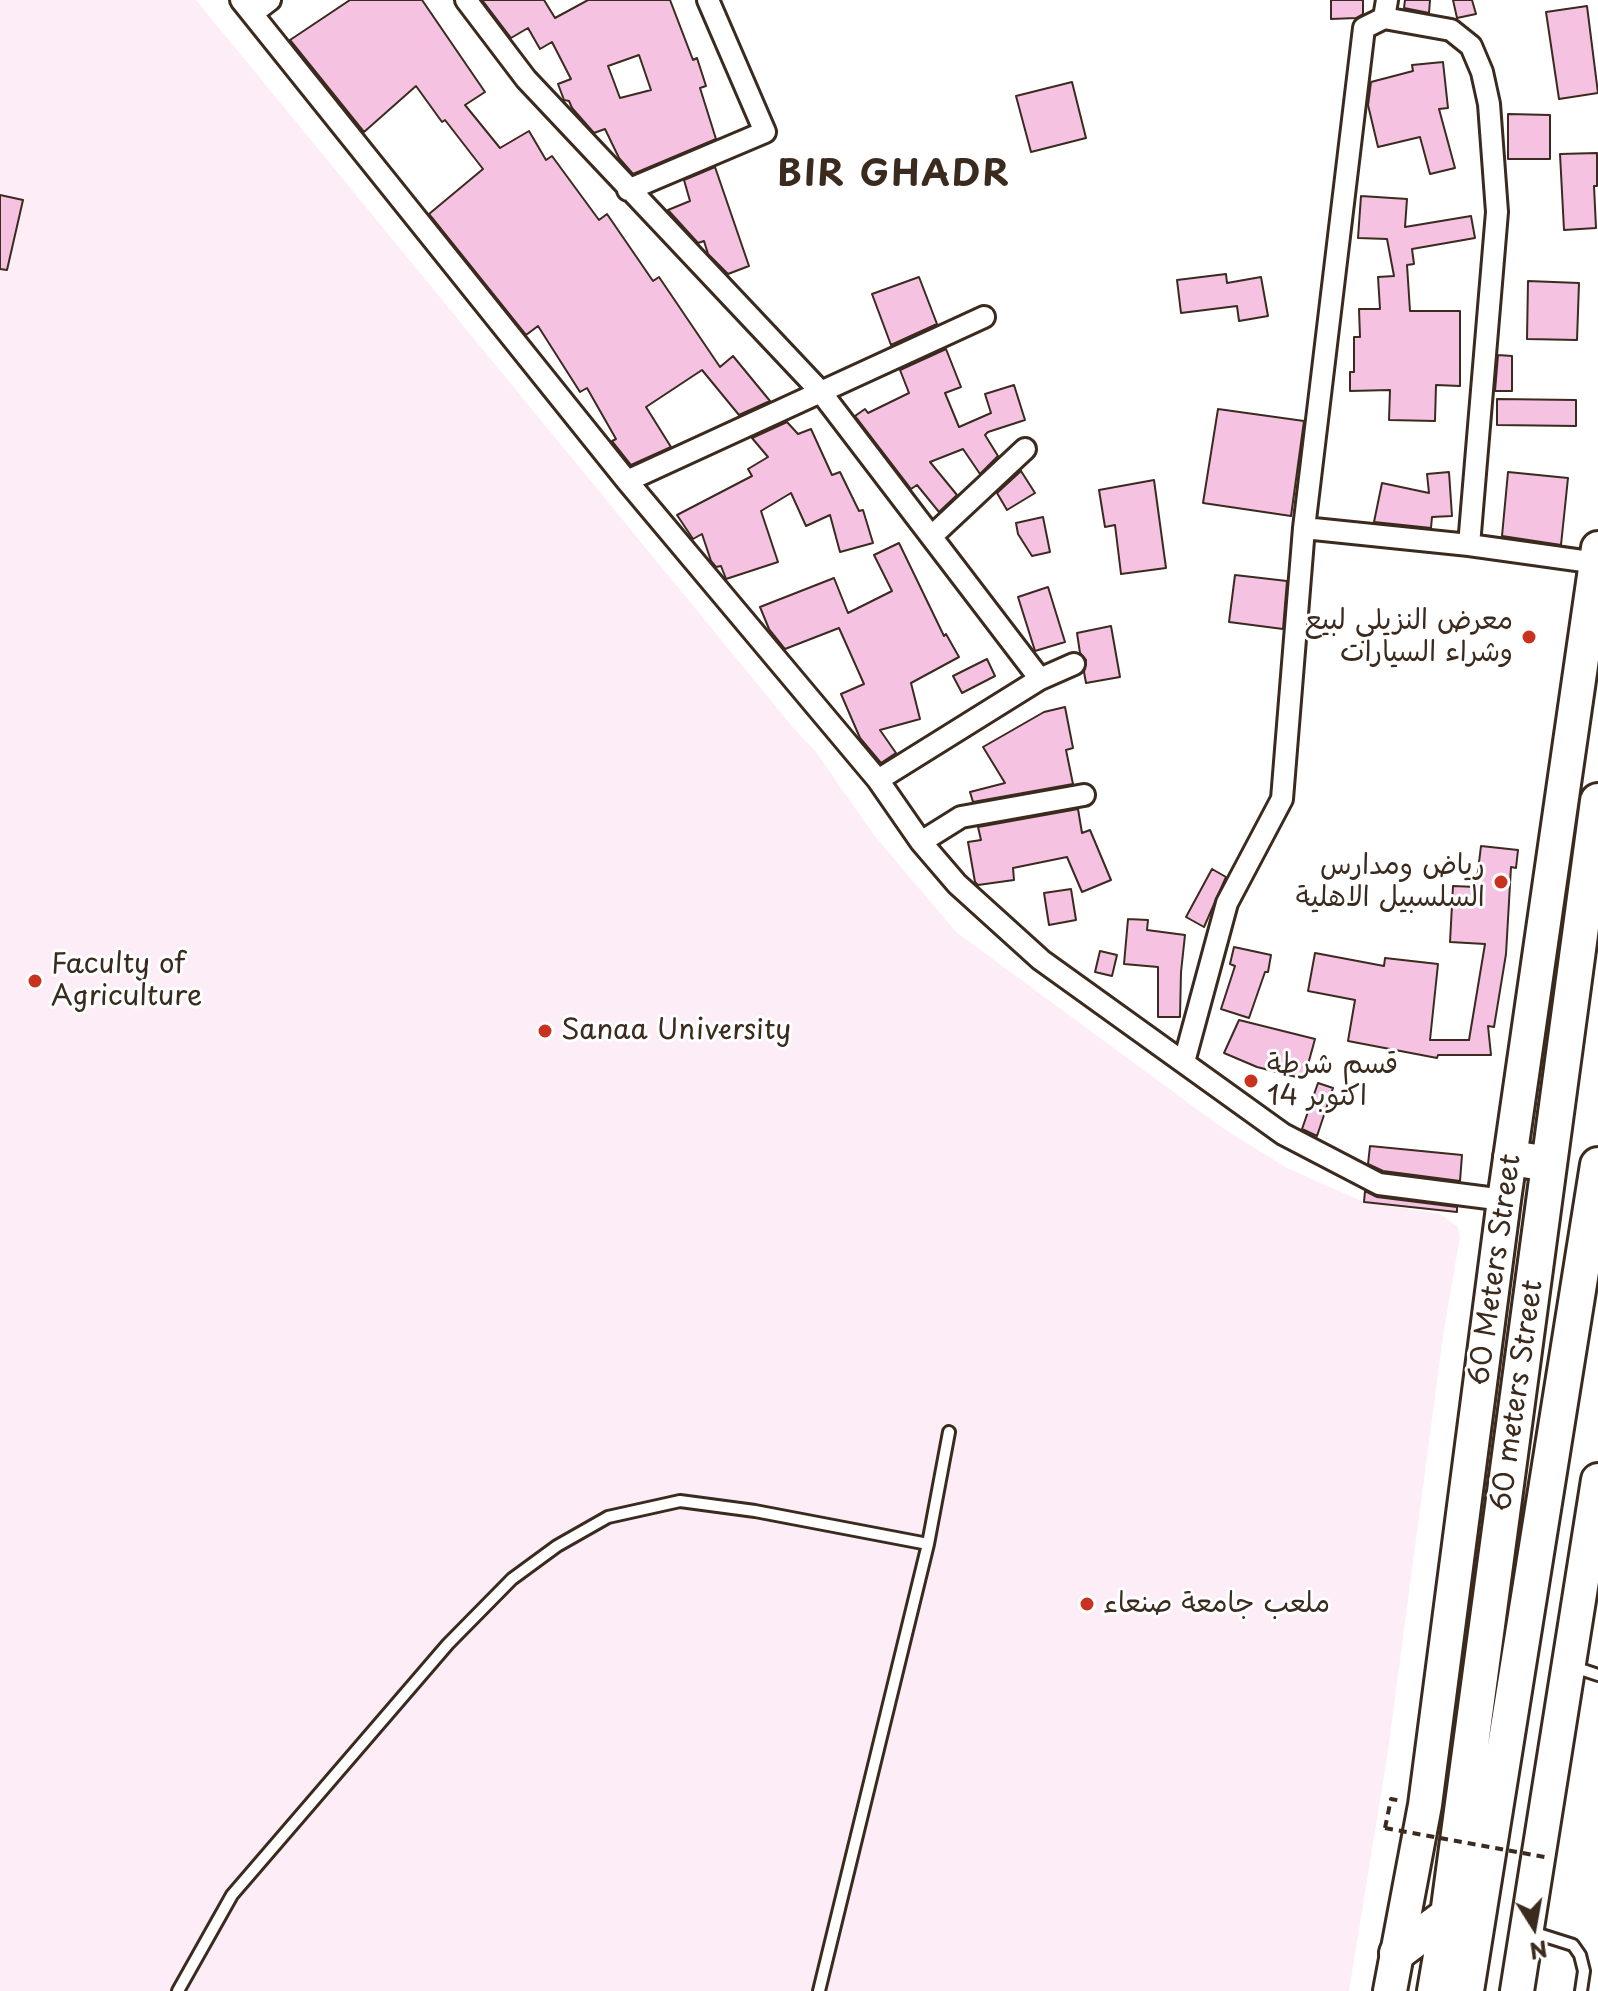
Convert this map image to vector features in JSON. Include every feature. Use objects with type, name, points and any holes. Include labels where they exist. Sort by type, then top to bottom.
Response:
[{"type":"highway","name":"60 meters Street","points":[[1435,1991],[1448,1915],[1598,801]]},
{"type":"highway","points":[[1511,1158],[1549,1164]]},
{"type":"highway","name":"60 meters Street","points":[[1466,1991],[1596,1203],[1598,1165]]},
{"type":"highway","points":[[1397,1953],[1448,1915]]},
{"type":"main road","name":"60 Meters Street","points":[[1390,1991],[1425,1805],[1504,1200],[1597,558]]},
{"type":"main road","points":[[1517,1991],[1526,1931],[1583,1670],[1598,1480]]},
{"type":"street","points":[[270,0],[247,6],[627,481],[878,780],[921,842],[957,884],[1041,960],[1283,1134],[1379,1184],[1504,1200]]},
{"type":"street","points":[[466,0],[526,79],[820,391],[1040,679]]},
{"type":"street","points":[[628,190],[765,132],[708,0]]},
{"type":"street","points":[[1184,1062],[1227,903],[1282,799],[1304,528],[1364,28],[1386,9],[1451,30],[1471,46],[1482,72],[1489,104],[1497,212],[1469,545]]},
{"type":"street","points":[[627,481],[984,317]]},
{"type":"street","points":[[932,536],[1025,449]]},
{"type":"street","points":[[1304,528],[1597,558]]},
{"type":"street","points":[[878,780],[1040,679],[1074,664]]},
{"type":"street","points":[[921,842],[961,817],[1084,795]]},
{"type":"lane","points":[[819,1991],[928,1544],[949,1432]]},
{"type":"lane","points":[[178,1991],[232,1895],[448,1644],[512,1579],[557,1546],[608,1517],[680,1501],[755,1511],[928,1544]]},
{"type":"lane","points":[[1526,1931],[1573,1945],[1580,1955],[1584,1971],[1581,1991]]},
{"type":"path","points":[[1391,1799],[1385,1828],[1550,1858]]},
{"type":"shaded area","name":"Sanaa University","points":[[0,0],[196,0],[816,752],[874,835],[956,932],[1224,1129],[1287,1168],[1364,1202],[1440,1214],[1458,1227],[1460,1237],[1443,1336],[1388,1751],[1349,1991],[0,1991]]},
{"type":"building","points":[[350,0],[422,0],[485,92],[465,105],[500,148],[529,131],[546,160],[552,156],[599,220],[607,214],[653,281],[659,277],[720,367],[733,356],[770,401],[739,415],[702,370],[646,407],[671,447],[631,465],[612,441],[616,439],[587,388],[580,392],[538,326],[526,335],[429,214],[483,169],[445,120],[442,122],[416,86],[364,132],[290,40]]},
{"type":"building","points":[[482,0],[544,0],[555,18],[588,0],[670,0],[693,60],[697,58],[706,86],[700,88],[716,139],[633,174],[619,158],[605,129],[594,133],[569,101],[564,100],[558,84],[571,79],[552,42],[540,49],[528,28],[511,38]],"holes":[[[639,55],[651,90],[620,98],[608,66]]]},
{"type":"building","points":[[1331,0],[1363,0],[1363,14],[1356,18],[1331,19]]},
{"type":"building","points":[[1405,0],[1430,0],[1429,13],[1404,8]]},
{"type":"building","points":[[1453,0],[1472,0],[1476,14],[1457,18]]},
{"type":"building","points":[[1587,6],[1598,93],[1559,99],[1546,12]]},
{"type":"building","points":[[1443,62],[1448,108],[1439,109],[1455,168],[1430,174],[1420,137],[1378,147],[1368,105],[1371,82],[1413,71],[1412,65]]},
{"type":"building","points":[[1072,82],[1086,138],[1031,152],[1016,96]]},
{"type":"building","points":[[1508,114],[1550,115],[1550,159],[1508,159]]},
{"type":"building","points":[[1597,153],[1597,186],[1594,186],[1596,228],[1564,230],[1560,154]]},
{"type":"building","points":[[715,167],[749,266],[728,274],[708,254],[704,241],[698,243],[668,210],[690,201],[684,180]]},
{"type":"building","points":[[0,195],[23,200],[7,270],[0,269]]},
{"type":"building","points":[[1361,196],[1407,199],[1405,227],[1471,216],[1475,238],[1412,249],[1414,264],[1407,265],[1410,311],[1460,311],[1460,386],[1436,385],[1435,421],[1389,420],[1390,390],[1350,391],[1350,372],[1354,372],[1354,337],[1360,337],[1359,309],[1380,309],[1378,277],[1394,276],[1387,239],[1358,238]]},
{"type":"building","points":[[1226,274],[1227,283],[1261,277],[1268,316],[1239,321],[1237,306],[1181,313],[1177,280]]},
{"type":"building","points":[[919,277],[937,324],[891,345],[872,294]]},
{"type":"building","points":[[1528,281],[1579,283],[1577,340],[1527,339]]},
{"type":"building","points":[[946,349],[961,387],[945,393],[959,427],[991,413],[985,394],[1014,385],[1025,420],[985,435],[998,456],[980,474],[963,449],[930,462],[957,495],[939,512],[917,485],[911,489],[855,416],[865,409],[868,413],[909,393],[900,370]]},
{"type":"building","points":[[1498,355],[1512,356],[1512,391],[1495,391]]},
{"type":"building","points":[[1497,399],[1576,400],[1576,426],[1497,425]]},
{"type":"building","points":[[1218,409],[1304,421],[1291,516],[1203,503]]},
{"type":"building","points":[[787,422],[798,434],[811,429],[832,475],[840,472],[859,511],[863,510],[873,543],[840,552],[830,515],[806,526],[791,493],[761,511],[778,562],[726,579],[721,566],[716,567],[711,561],[702,534],[693,539],[677,515],[752,476],[748,469],[768,457],[752,438]]},
{"type":"building","points":[[1021,471],[1035,493],[1007,510],[997,493]]},
{"type":"building","points":[[1449,472],[1452,516],[1432,517],[1431,528],[1374,522],[1382,483],[1429,493],[1427,474]]},
{"type":"building","points":[[1508,472],[1568,478],[1561,545],[1502,536]]},
{"type":"building","points":[[1154,480],[1166,568],[1121,574],[1115,525],[1105,527],[1099,490]]},
{"type":"building","points":[[1043,517],[1050,552],[1032,556],[1018,534],[1016,523]]},
{"type":"building","points":[[899,543],[944,636],[946,634],[959,657],[911,683],[920,719],[880,730],[896,753],[881,763],[860,738],[841,694],[864,684],[839,628],[785,649],[769,629],[760,607],[834,578],[848,613],[892,591],[874,555]]},
{"type":"building","points":[[1235,575],[1287,581],[1283,629],[1229,622]]},
{"type":"building","points":[[1048,587],[1065,642],[1035,651],[1018,597]]},
{"type":"building","points":[[1111,626],[1120,677],[1086,683],[1086,660],[1080,653],[1077,633]]},
{"type":"building","points":[[987,659],[995,676],[962,693],[953,676]]},
{"type":"building","points":[[1065,707],[1073,748],[1066,750],[1073,784],[973,802],[970,792],[1005,783],[983,747],[1044,712]]},
{"type":"building","points":[[1078,809],[1082,833],[1090,830],[1111,880],[1082,892],[1067,857],[1013,868],[1014,880],[978,885],[975,882],[968,842],[981,840],[978,827]]},
{"type":"building","points":[[1481,846],[1518,850],[1516,868],[1511,867],[1506,954],[1494,1027],[1488,1026],[1491,1055],[1438,1055],[1437,1058],[1348,1041],[1355,1000],[1308,991],[1315,953],[1384,966],[1385,958],[1438,964],[1430,1040],[1469,1040],[1485,944],[1450,942],[1453,886],[1476,887]]},
{"type":"building","points":[[1212,869],[1226,877],[1204,927],[1186,917]]},
{"type":"building","points":[[1071,889],[1076,920],[1049,925],[1044,893]]},
{"type":"building","points":[[1128,919],[1148,920],[1147,930],[1185,935],[1180,1017],[1158,1017],[1158,967],[1124,964]]},
{"type":"building","points":[[1234,947],[1271,955],[1268,972],[1265,972],[1249,1018],[1221,1009],[1235,966],[1230,964]]},
{"type":"building","points":[[1100,951],[1117,955],[1112,976],[1095,972]]},
{"type":"building","points":[[1239,1020],[1315,1039],[1304,1079],[1257,1067],[1224,1053]]},
{"type":"building","points":[[1318,1083],[1333,1088],[1317,1136],[1302,1129]]},
{"type":"building","points":[[1370,1146],[1462,1155],[1460,1181],[1383,1171],[1368,1164]]},
{"type":"building","points":[[1365,1191],[1377,1197],[1457,1207],[1457,1212],[1364,1202]]},
{"type":"place","name":"معرض النزيلي لبيع وشراء السيارات","points":[[1529,637]]},
{"type":"place","name":"رياض ومدارس السلسبيل الاهلية","points":[[1501,882]]},
{"type":"place","name":"Faculty of Agriculture","points":[[35,981]]},
{"type":"place","name":"Sanaa University","points":[[545,1031]]},
{"type":"place","name":"قسم شرطة 14 اكتوبر","points":[[1251,1081]]},
{"type":"place","name":"ملعب جامعة صنعاء","points":[[1087,1604]]},
{"type":"district","name":"BIR GHADR","points":[[894,176]]}]
